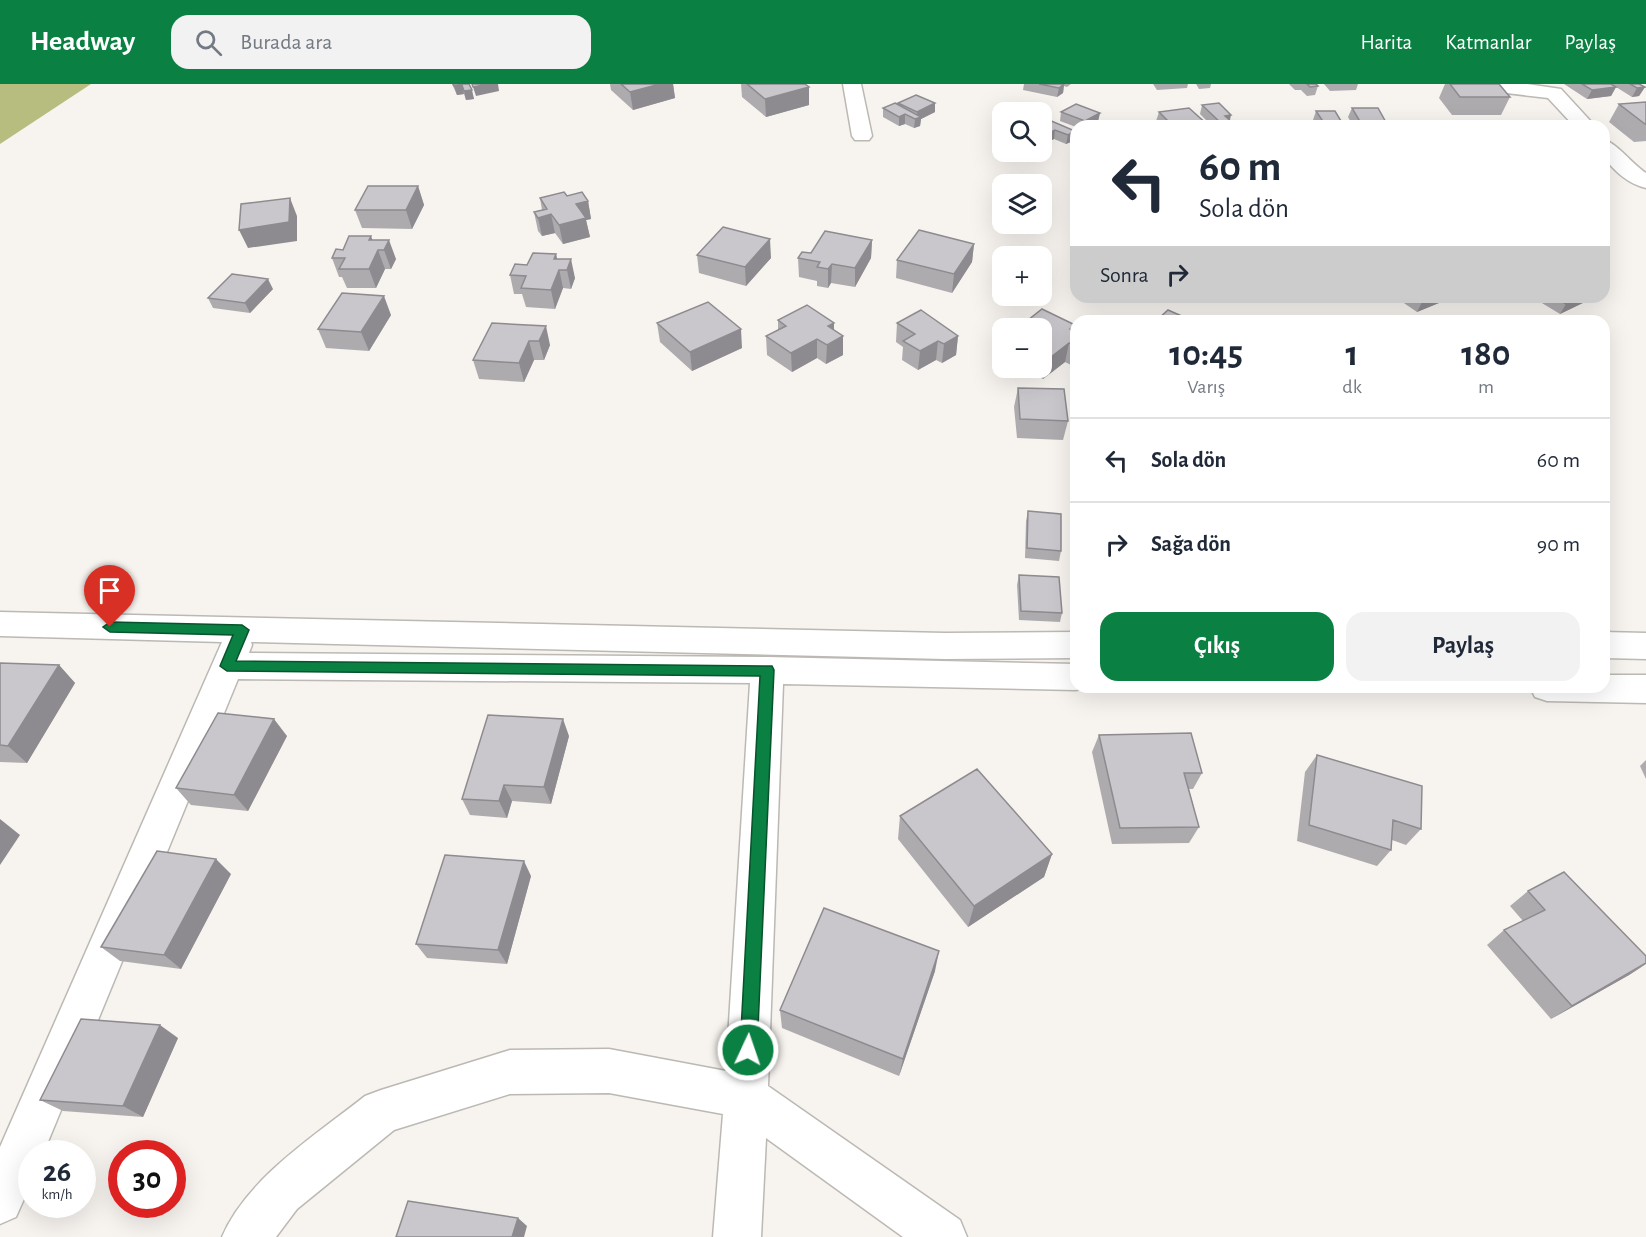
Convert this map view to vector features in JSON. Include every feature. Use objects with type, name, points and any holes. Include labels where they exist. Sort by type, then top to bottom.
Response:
[{"type":"street","points":[[852,84],[862,136]]},
{"type":"street","points":[[1481,84],[1554,93],[1580,120]]},
{"type":"street","points":[[1610,153],[1625,170],[1646,182]]},
{"type":"street","points":[[0,624],[945,646],[1070,645]]},
{"type":"street","points":[[0,1201],[242,630]]},
{"type":"street","points":[[1610,645],[1646,646]]},
{"type":"street","points":[[227,666],[767,670],[1070,677]]},
{"type":"street","points":[[737,1237],[767,670]]},
{"type":"street","points":[[1610,688],[1646,689]]},
{"type":"street","points":[[246,1237],[281,1192],[381,1113],[510,1072],[609,1071],[746,1097],[943,1237]]},
{"type":"green space","points":[[0,84],[91,84],[0,144]]},
{"type":"building","points":[[453,84],[469,84],[472,90],[464,91],[462,85],[454,86]]},
{"type":"building","points":[[472,84],[489,84],[473,87]]},
{"type":"building","points":[[621,84],[660,84],[630,92]]},
{"type":"building","points":[[747,84],[805,84],[809,87],[765,99]]},
{"type":"building","points":[[1039,84],[1064,84],[1059,88]]},
{"type":"building","points":[[1450,84],[1499,84],[1510,97],[1460,97]]},
{"type":"building","points":[[1582,84],[1611,84],[1616,87],[1592,90]]},
{"type":"building","points":[[1630,84],[1639,84],[1645,87],[1637,88]]},
{"type":"building","points":[[916,95],[935,103],[917,112],[898,103]]},
{"type":"building","points":[[1646,102],[1646,124],[1619,104]]},
{"type":"building","points":[[895,103],[921,117],[915,119],[905,114],[899,117],[883,108]]},
{"type":"building","points":[[1219,103],[1231,115],[1225,116],[1230,120],[1218,120],[1202,105]]},
{"type":"building","points":[[1076,104],[1100,113],[1082,120],[1061,112]]},
{"type":"building","points":[[1189,108],[1202,120],[1167,120],[1159,112]]},
{"type":"building","points":[[1352,108],[1378,108],[1385,120],[1359,120]]},
{"type":"building","points":[[1316,111],[1335,111],[1340,120],[1322,120]]},
{"type":"building","points":[[1052,121],[1070,129],[1070,134],[1068,135],[1055,130],[1052,132]]},
{"type":"building","points":[[368,186],[418,186],[406,210],[355,210]]},
{"type":"building","points":[[564,192],[567,196],[582,192],[588,201],[576,204],[586,218],[559,225],[551,214],[538,218],[534,212],[547,209],[540,198]]},
{"type":"building","points":[[290,198],[289,222],[239,230],[241,204]]},
{"type":"building","points":[[723,227],[770,239],[745,267],[697,255]]},
{"type":"building","points":[[919,230],[974,244],[954,274],[897,260]]},
{"type":"building","points":[[825,231],[872,240],[855,268],[832,264],[828,269],[817,267],[820,262],[798,258],[802,252],[811,253]]},
{"type":"building","points":[[349,236],[371,236],[369,240],[389,240],[384,250],[378,250],[369,269],[339,269],[345,258],[332,258],[336,249],[343,250]]},
{"type":"building","points":[[533,253],[556,254],[554,259],[571,259],[567,270],[559,270],[551,290],[521,288],[526,276],[510,275],[515,264],[527,265]]},
{"type":"building","points":[[232,274],[268,279],[245,303],[208,298]]},
{"type":"building","points":[[342,293],[384,296],[361,332],[318,329]]},
{"type":"building","points":[[708,302],[741,329],[690,352],[657,323]]},
{"type":"building","points":[[807,305],[834,323],[828,326],[843,336],[827,345],[817,339],[791,353],[766,336],[786,326],[778,320]]},
{"type":"building","points":[[1042,309],[1070,323],[1069,343],[1052,356],[1052,318],[1031,318]]},
{"type":"building","points":[[921,310],[958,336],[944,344],[938,341],[920,351],[903,341],[915,334],[897,323]]},
{"type":"building","points":[[1168,310],[1179,315],[1163,315]]},
{"type":"building","points":[[492,323],[546,326],[539,341],[529,341],[519,363],[473,360]]},
{"type":"building","points":[[1018,388],[1064,389],[1068,421],[1020,419]]},
{"type":"building","points":[[1028,511],[1061,514],[1061,551],[1027,548]]},
{"type":"building","points":[[1019,575],[1059,577],[1062,613],[1021,611]]},
{"type":"building","points":[[0,663],[59,665],[8,746],[0,745]]},
{"type":"building","points":[[218,713],[274,719],[234,795],[176,788]]},
{"type":"building","points":[[488,715],[563,719],[544,787],[504,785],[499,801],[462,799]]},
{"type":"building","points":[[1191,733],[1202,773],[1184,773],[1199,827],[1120,828],[1099,735]]},
{"type":"building","points":[[1317,755],[1422,786],[1421,829],[1393,820],[1391,850],[1309,825]]},
{"type":"building","points":[[977,769],[1052,854],[974,906],[900,816]]},
{"type":"building","points":[[157,851],[216,859],[164,955],[101,947]]},
{"type":"building","points":[[445,855],[524,861],[498,950],[416,944]]},
{"type":"building","points":[[1564,872],[1646,956],[1646,963],[1572,1006],[1504,930],[1545,910],[1528,891]]},
{"type":"building","points":[[824,908],[939,951],[903,1059],[780,1010]]},
{"type":"building","points":[[81,1019],[160,1025],[123,1106],[40,1100]]},
{"type":"building","points":[[408,1201],[518,1218],[512,1237],[396,1237]]},
{"type":"route","points":[[110,627],[242,630],[227,666],[767,670],[748,1050]]}]
